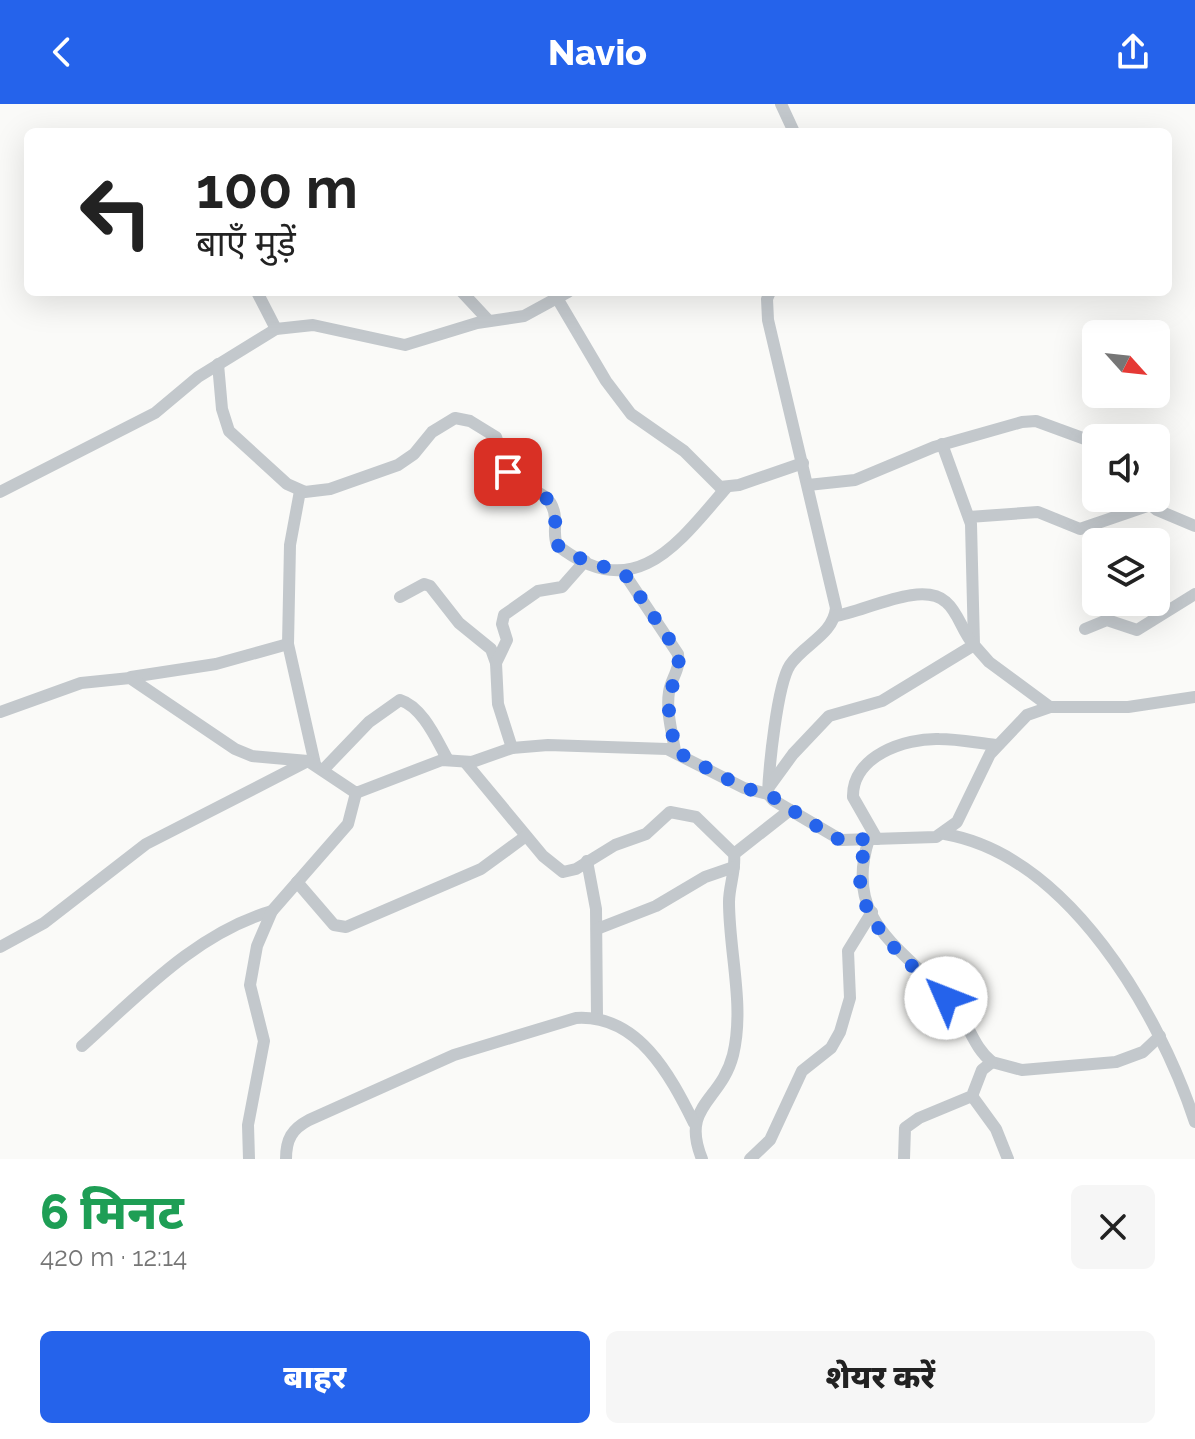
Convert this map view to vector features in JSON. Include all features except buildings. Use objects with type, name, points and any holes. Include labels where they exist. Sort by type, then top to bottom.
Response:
[{"type":"street","points":[[781,104],[792,128]]},
{"type":"street","points":[[259,296],[276,329]]},
{"type":"street","points":[[466,296],[489,321]]},
{"type":"street","points":[[0,492],[155,413],[188,384],[276,329],[313,325],[405,345],[489,321],[524,316],[560,296]]},
{"type":"street","points":[[563,296],[631,414],[684,451],[715,483],[726,488]]},
{"type":"street","points":[[765,296],[768,320],[835,596],[835,616]]},
{"type":"street","points":[[218,364],[222,409],[229,431],[244,448],[300,491],[330,489],[398,465],[414,454],[440,426],[455,418],[462,419],[496,437],[512,484],[529,487],[544,495],[554,513],[557,545],[585,561],[624,573],[641,568],[670,547],[726,488],[803,463]]},
{"type":"street","points":[[808,485],[855,480],[942,444],[1036,421],[1082,438]]},
{"type":"street","points":[[942,444],[969,517],[974,645]]},
{"type":"street","points":[[300,491],[290,545],[288,644],[315,765]]},
{"type":"street","points":[[969,517],[1038,512],[1080,529],[1120,512]]},
{"type":"street","points":[[1168,512],[1195,526]]},
{"type":"street","points":[[496,663],[507,640],[502,624],[504,615],[538,591],[562,587],[585,561]]},
{"type":"street","points":[[624,573],[678,654],[679,663],[670,686],[668,704],[675,751]]},
{"type":"street","points":[[400,597],[424,584],[430,586],[459,623],[485,641],[496,663],[498,704],[512,748]]},
{"type":"street","points":[[1085,629],[1107,620],[1137,630],[1195,594]]},
{"type":"street","points":[[768,791],[786,672],[835,616],[898,598],[930,595],[950,607],[963,634],[989,662],[1050,707]]},
{"type":"street","points":[[0,712],[81,683],[216,664],[288,644]]},
{"type":"street","points":[[768,791],[793,754],[829,716],[882,701],[974,645]]},
{"type":"street","points":[[130,678],[235,749],[252,756],[315,765],[356,793]]},
{"type":"street","points":[[945,834],[962,814],[996,745],[1027,715],[1050,707],[1137,707],[1195,697]]},
{"type":"street","points":[[0,947],[33,931],[146,844],[315,765],[400,700],[408,703],[424,721],[448,760]]},
{"type":"street","points":[[996,745],[935,738],[875,757],[862,769],[853,789],[859,812],[873,839],[860,876],[872,912],[892,945],[959,1013],[978,1047],[992,1062],[1022,1070],[1116,1062],[1143,1052],[1160,1036]]},
{"type":"street","points":[[356,793],[448,760],[480,761],[512,748],[659,747],[675,751],[744,788],[768,791],[790,810],[841,840],[945,834],[987,847],[1057,895],[1102,945],[1160,1036],[1195,1122]]},
{"type":"street","points":[[465,762],[526,836],[553,866],[563,872],[576,869],[624,841],[639,837],[663,816],[678,811],[706,824],[734,860],[729,898],[735,978],[735,1045],[725,1075],[694,1123],[693,1136],[702,1159]]},
{"type":"street","points":[[249,1159],[248,1125],[264,1041],[262,1020],[251,996],[250,978],[261,933],[272,911],[348,824],[356,793]]},
{"type":"street","points":[[597,929],[656,906],[734,860],[790,810]]},
{"type":"street","points":[[297,882],[328,919],[340,928],[469,875],[526,836]]},
{"type":"street","points":[[587,861],[597,929],[597,1017]]},
{"type":"street","points":[[82,1046],[176,963],[231,927],[272,911]]},
{"type":"street","points":[[750,1159],[770,1140],[802,1071],[831,1048],[840,1032],[850,998],[848,951],[872,912]]},
{"type":"street","points":[[286,1159],[289,1137],[296,1127],[309,1120],[469,1049],[549,1024],[597,1017],[619,1027],[651,1052],[671,1079],[694,1123]]},
{"type":"street","points":[[904,1159],[903,1137],[910,1123],[972,1096],[982,1070],[992,1062]]},
{"type":"street","points":[[972,1096],[996,1129],[1008,1159]]},
{"type":"route","points":[[508,472],[512,484],[529,487],[544,495],[554,513],[557,545],[585,561],[624,573],[671,642],[679,660],[668,694],[675,751],[744,788],[768,794],[833,837],[852,841],[869,839],[861,864],[861,886],[879,928],[946,998]]}]
